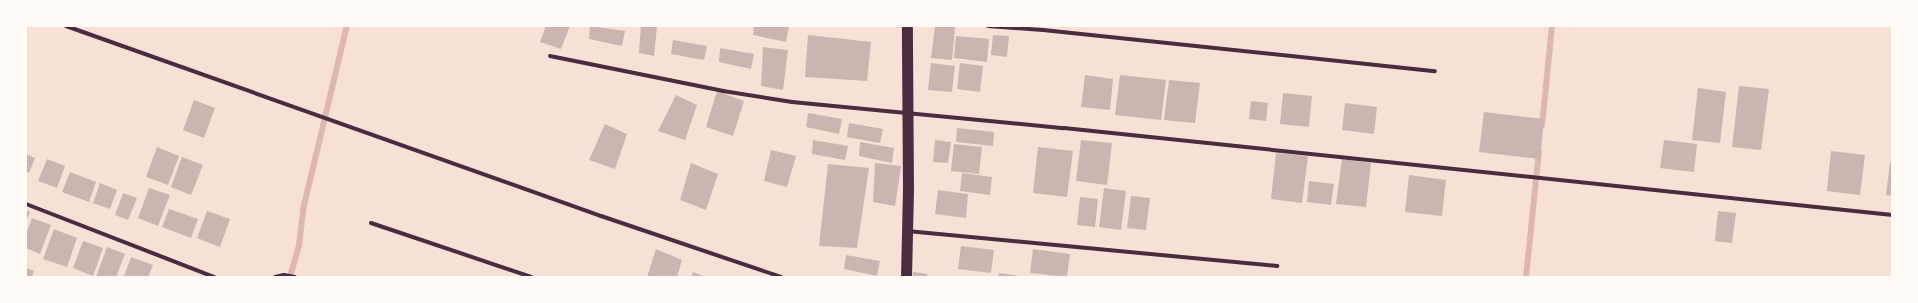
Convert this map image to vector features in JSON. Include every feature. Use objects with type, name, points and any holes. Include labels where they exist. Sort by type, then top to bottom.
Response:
[{"type":"highway","points":[[906,277],[908,114],[907,26]]},
{"type":"street","points":[[66,26],[593,214],[781,277]]},
{"type":"street","points":[[988,26],[1043,30],[1435,71]]},
{"type":"street","points":[[550,56],[769,99],[908,114],[1072,129],[1892,215]]},
{"type":"street","points":[[26,204],[214,277]]},
{"type":"street","points":[[371,223],[532,277]]},
{"type":"street","points":[[907,231],[1278,266]]},
{"type":"street","points":[[275,277],[284,275],[295,277]]},
{"type":"building","points":[[546,26],[570,26],[561,49],[540,42]]},
{"type":"building","points":[[590,26],[625,31],[622,46],[589,39]]},
{"type":"building","points":[[641,26],[657,26],[654,56],[639,53]]},
{"type":"building","points":[[754,26],[789,27],[786,42],[753,35]]},
{"type":"building","points":[[935,26],[955,27],[952,60],[931,58]]},
{"type":"building","points":[[808,35],[871,42],[867,81],[805,77]]},
{"type":"building","points":[[993,35],[1009,36],[1007,57],[991,55]]},
{"type":"building","points":[[956,36],[989,39],[987,62],[954,58]]},
{"type":"building","points":[[673,40],[707,46],[704,60],[671,54]]},
{"type":"building","points":[[763,47],[788,50],[783,90],[761,86]]},
{"type":"building","points":[[720,48],[754,54],[751,69],[719,62]]},
{"type":"building","points":[[931,63],[955,66],[952,92],[928,90]]},
{"type":"building","points":[[960,63],[983,66],[980,92],[957,89]]},
{"type":"building","points":[[1085,75],[1113,79],[1110,110],[1081,107]]},
{"type":"building","points":[[1120,75],[1166,80],[1161,120],[1115,115]]},
{"type":"building","points":[[1169,80],[1200,83],[1195,123],[1164,120]]},
{"type":"building","points":[[1739,86],[1769,89],[1761,150],[1732,147]]},
{"type":"building","points":[[1698,88],[1726,92],[1720,143],[1692,140]]},
{"type":"building","points":[[717,91],[744,101],[733,136],[706,127]]},
{"type":"building","points":[[1283,93],[1312,96],[1309,127],[1280,124]]},
{"type":"building","points":[[676,95],[697,105],[685,140],[658,131]]},
{"type":"building","points":[[194,100],[215,108],[204,138],[183,130]]},
{"type":"building","points":[[1251,101],[1268,103],[1266,121],[1249,119]]},
{"type":"building","points":[[1345,103],[1377,107],[1374,134],[1342,130]]},
{"type":"building","points":[[1484,112],[1544,119],[1540,159],[1479,152]]},
{"type":"building","points":[[808,113],[842,119],[839,134],[806,127]]},
{"type":"building","points":[[849,123],[883,129],[880,143],[847,137]]},
{"type":"building","points":[[605,124],[627,134],[615,169],[589,160]]},
{"type":"building","points":[[957,128],[994,132],[993,146],[956,142]]},
{"type":"building","points":[[813,140],[848,146],[845,160],[812,154]]},
{"type":"building","points":[[935,140],[951,142],[948,163],[933,162]]},
{"type":"building","points":[[1081,140],[1112,143],[1107,185],[1076,181]]},
{"type":"building","points":[[1664,140],[1697,144],[1694,172],[1660,168]]},
{"type":"building","points":[[860,142],[894,148],[892,163],[859,156]]},
{"type":"building","points":[[954,144],[982,147],[979,174],[951,171]]},
{"type":"building","points":[[157,147],[179,156],[168,185],[146,177]]},
{"type":"building","points":[[1038,147],[1073,151],[1067,197],[1033,193]]},
{"type":"building","points":[[771,150],[796,156],[787,187],[764,181]]},
{"type":"building","points":[[1831,151],[1865,155],[1860,195],[1827,191]]},
{"type":"building","points":[[1276,153],[1308,156],[1302,203],[1271,199]]},
{"type":"building","points":[[26,154],[35,158],[29,173],[26,172]]},
{"type":"building","points":[[182,157],[203,165],[191,195],[171,187]]},
{"type":"building","points":[[47,159],[65,166],[57,188],[38,181]]},
{"type":"building","points":[[1342,159],[1371,163],[1366,207],[1336,204]]},
{"type":"building","points":[[1890,162],[1892,162],[1892,196],[1886,195]]},
{"type":"building","points":[[691,163],[718,174],[706,210],[680,200]]},
{"type":"building","points":[[875,163],[901,166],[895,206],[873,202]]},
{"type":"building","points":[[828,164],[869,168],[857,248],[819,246]]},
{"type":"building","points":[[70,172],[96,182],[89,202],[62,192]]},
{"type":"building","points":[[962,173],[992,177],[990,195],[960,191]]},
{"type":"building","points":[[1409,175],[1446,180],[1442,216],[1405,212]]},
{"type":"building","points":[[1309,181],[1334,184],[1331,205],[1307,202]]},
{"type":"building","points":[[100,183],[117,190],[110,209],[93,203]]},
{"type":"building","points":[[149,188],[170,195],[158,226],[138,218]]},
{"type":"building","points":[[1104,188],[1126,191],[1121,230],[1099,227]]},
{"type":"building","points":[[938,190],[968,194],[966,218],[935,214]]},
{"type":"building","points":[[123,193],[137,198],[128,220],[115,215]]},
{"type":"building","points":[[1131,196],[1150,198],[1146,230],[1127,228]]},
{"type":"building","points":[[1080,197],[1098,199],[1095,227],[1077,225]]},
{"type":"building","points":[[169,209],[198,219],[191,238],[162,227]]},
{"type":"building","points":[[26,210],[30,212],[26,222]]},
{"type":"building","points":[[207,211],[230,219],[220,247],[197,238]]},
{"type":"building","points":[[1718,211],[1736,213],[1732,243],[1715,241]]},
{"type":"building","points":[[32,218],[51,225],[40,254],[26,248],[26,234]]},
{"type":"building","points":[[54,229],[77,238],[67,267],[43,259]]},
{"type":"building","points":[[83,241],[103,248],[93,276],[73,268]]},
{"type":"building","points":[[961,246],[994,250],[991,273],[958,269]]},
{"type":"building","points":[[107,247],[125,254],[116,277],[96,277]]},
{"type":"building","points":[[656,249],[682,260],[677,277],[647,277]]},
{"type":"building","points":[[1033,249],[1070,254],[1067,277],[1030,273]]},
{"type":"building","points":[[846,255],[880,261],[877,276],[844,269]]},
{"type":"building","points":[[131,257],[153,265],[148,277],[124,276]]},
{"type":"building","points":[[26,268],[34,271],[32,277],[26,277]]},
{"type":"building","points":[[693,272],[706,277],[691,277]]},
{"type":"building","points":[[913,272],[927,274],[927,277],[913,277]]},
{"type":"building","points":[[999,273],[1019,276],[1019,277],[998,277]]},
{"type":"waterway","points":[[290,277],[299,245],[303,210],[347,26]]},
{"type":"waterway","points":[[1542,126],[1552,26]]},
{"type":"waterway","points":[[1526,277],[1539,152]]}]
